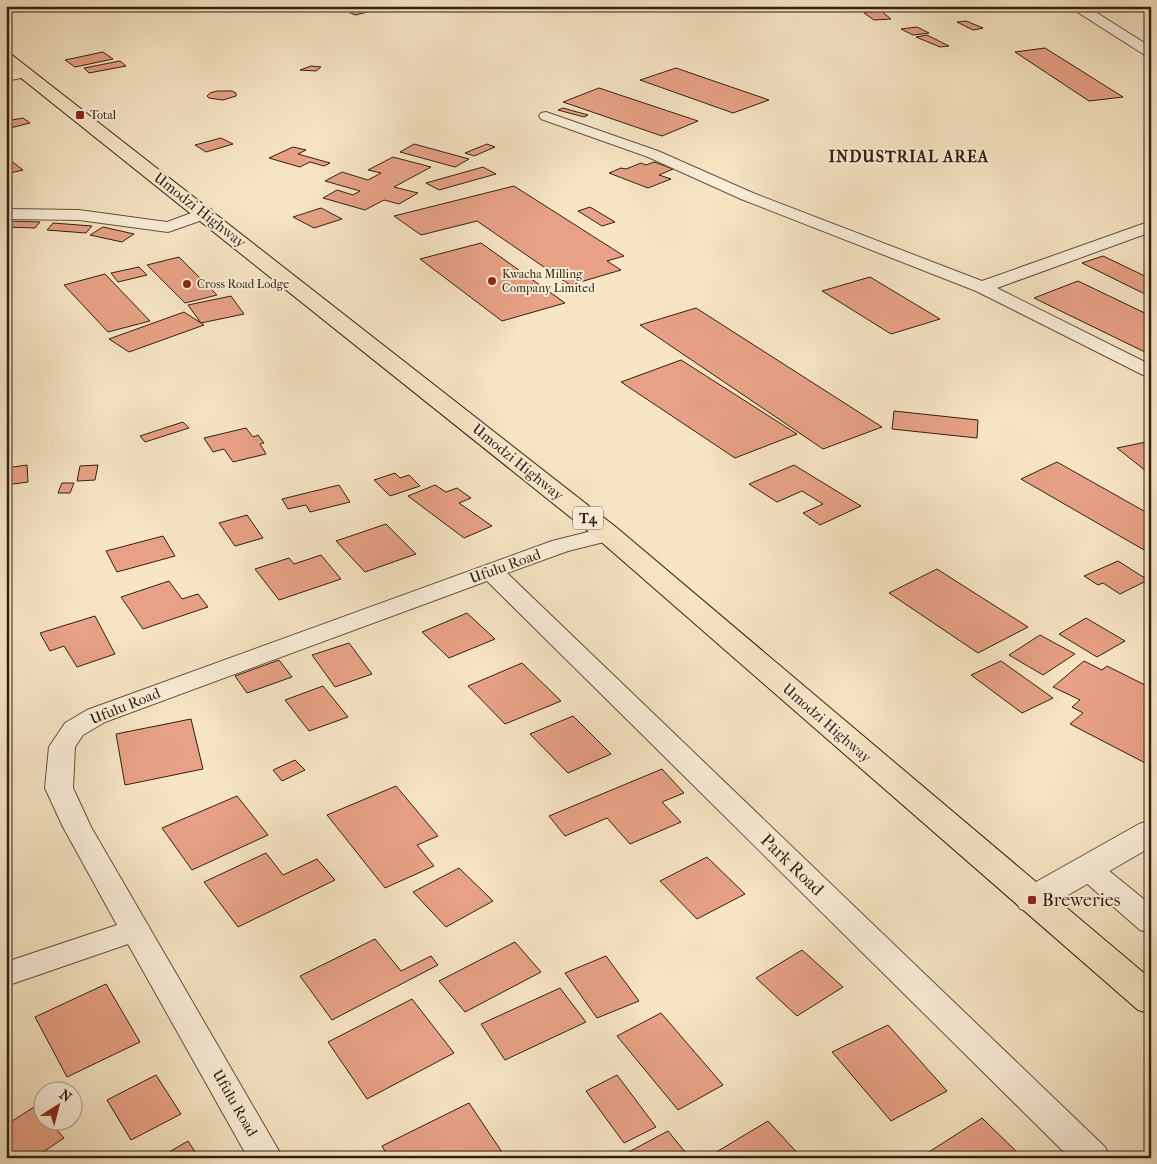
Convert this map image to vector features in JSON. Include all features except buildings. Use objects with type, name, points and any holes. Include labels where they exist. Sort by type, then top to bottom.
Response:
[{"type":"highway","name":"Umodzi Highway","points":[[13,69],[205,213],[608,534],[1032,900],[1151,1000]]},
{"type":"street","points":[[1075,6],[1151,54]]},
{"type":"street","points":[[546,116],[653,154],[747,196],[982,287],[1151,373]]},
{"type":"street","points":[[6,214],[80,215],[168,227],[205,213]]},
{"type":"street","points":[[982,287],[1151,226]]},
{"type":"street","name":"Ufulu Road","points":[[266,1158],[77,827],[59,788],[62,747],[74,729],[96,716],[560,546],[608,534]]},
{"type":"street","name":"Park Road","points":[[491,571],[1092,1158]]},
{"type":"street","points":[[1032,900],[1151,832]]},
{"type":"street","points":[[1087,868],[1151,922]]},
{"type":"street","points":[[6,974],[136,930]]},
{"type":"place","name":"Total","points":[[80,115]]},
{"type":"place","name":"Kwacha Milling Company Limited","points":[[492,281]]},
{"type":"place","name":"Cross Road Lodge","points":[[187,284]]},
{"type":"place","name":"Breweries","points":[[1032,900]]},
{"type":"district","name":"INDUSTRIAL AREA","points":[[909,156]]}]
